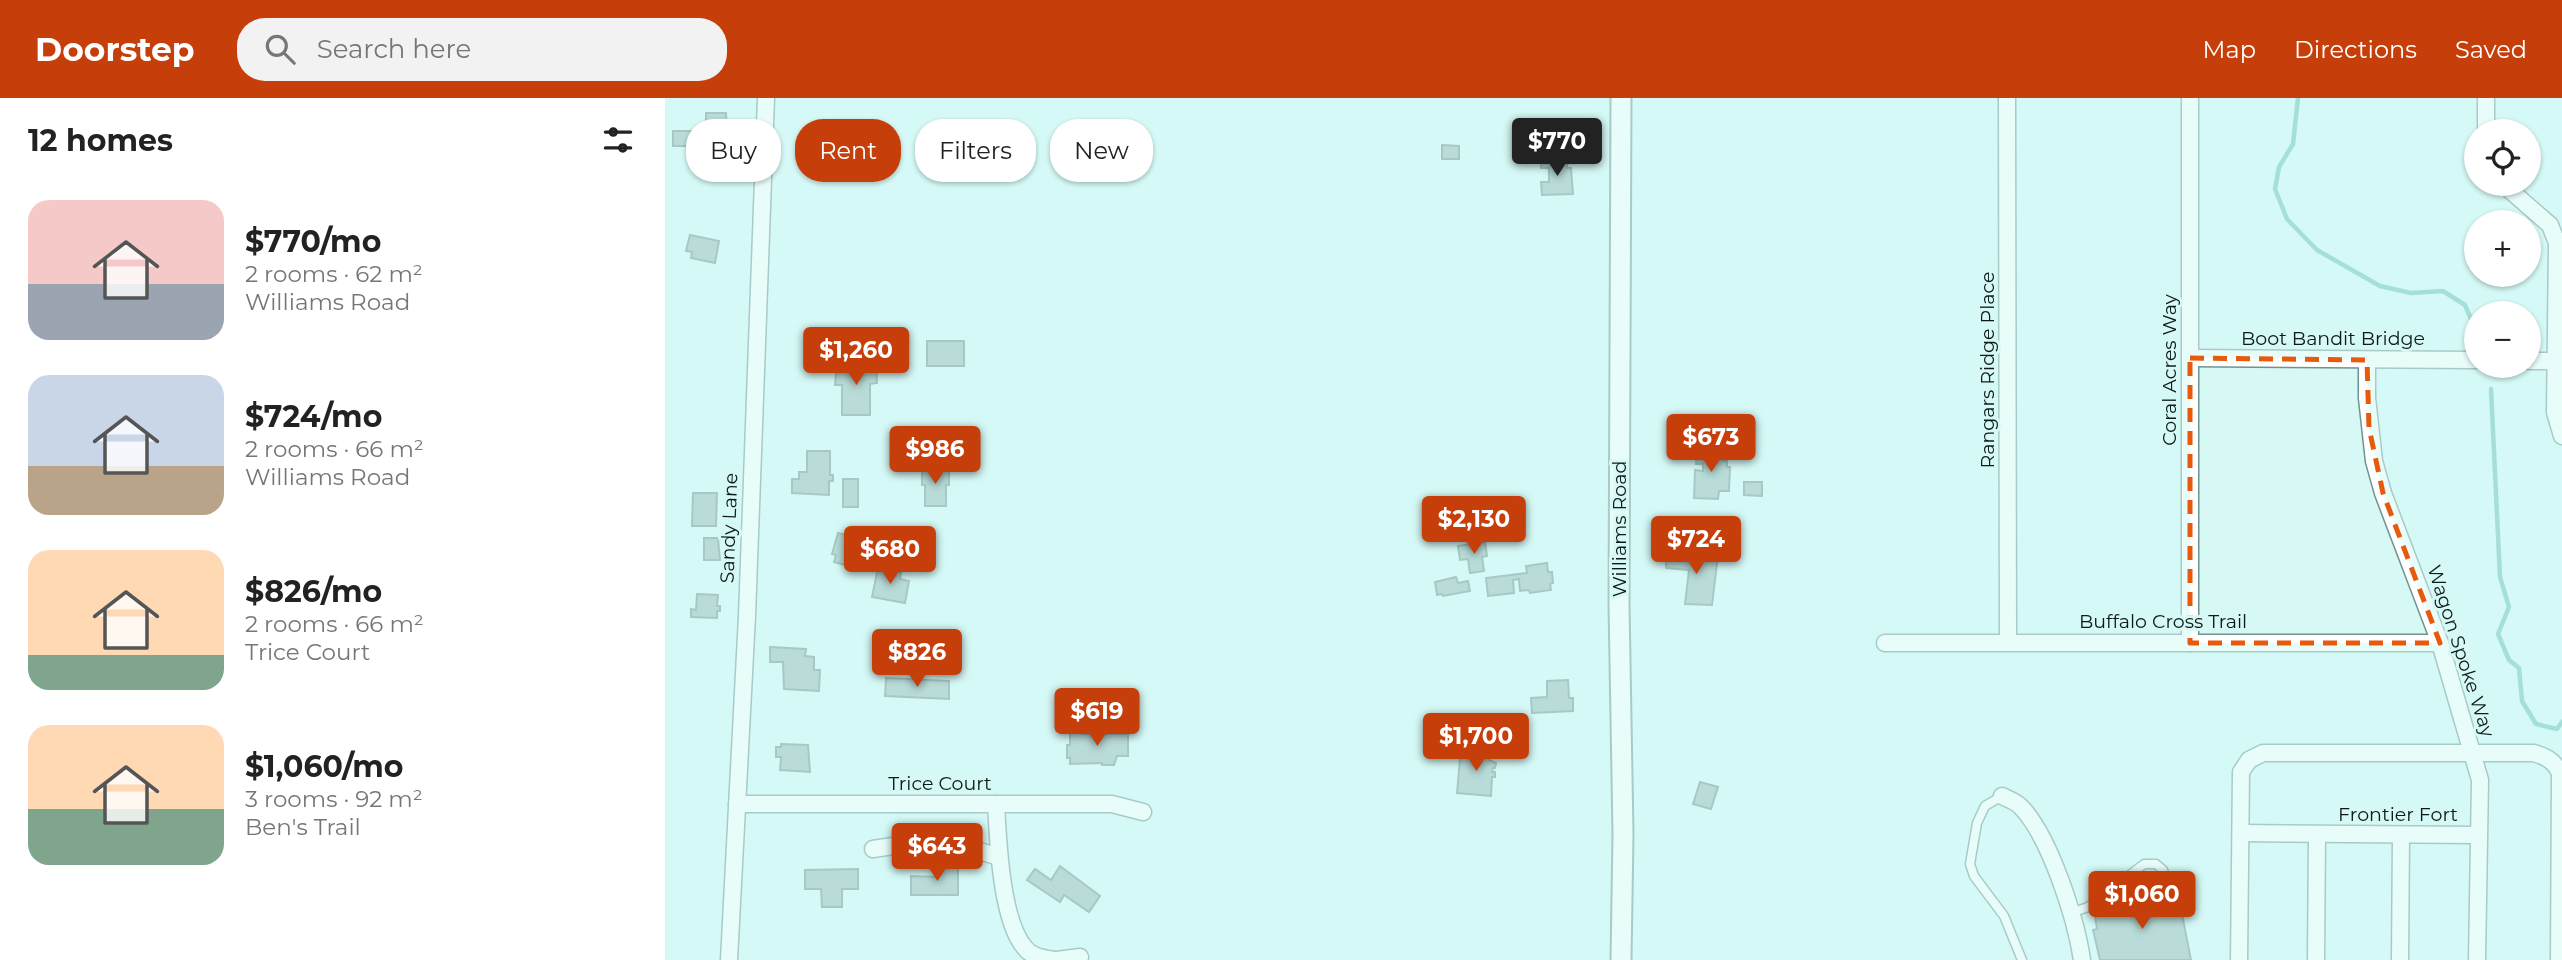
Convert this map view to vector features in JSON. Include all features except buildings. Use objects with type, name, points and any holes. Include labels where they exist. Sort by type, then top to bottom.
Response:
[{"type":"street","name":"Sandy Lane","points":[[729,960],[747,616],[766,98]]},
{"type":"street","name":"Williams Road","points":[[1621,98],[1621,960]]},
{"type":"street","name":"Rangars Ridge Place","points":[[2007,98],[2008,642]]},
{"type":"street","name":"Coral Acres Way","points":[[2190,98],[2190,643]]},
{"type":"street","points":[[2486,98],[2486,119]]},
{"type":"street","points":[[2517,196],[2550,225],[2557,243],[2555,412],[2562,436]]},
{"type":"street","name":"Boot Bandit Bridge","points":[[2190,358],[2464,360]]},
{"type":"street","name":"Wagon Spoke Way","points":[[2367,360],[2367,398],[2374,461],[2383,493],[2440,643],[2480,780],[2477,960]]},
{"type":"street","points":[[2541,361],[2556,361]]},
{"type":"street","name":"Buffalo Cross Trail","points":[[1885,643],[2440,643]]},
{"type":"street","points":[[2239,960],[2241,772],[2249,760],[2263,753],[2534,753],[2546,756],[2555,764],[2560,774],[2559,960]]},
{"type":"street","points":[[2002,796],[2021,805],[2052,859],[2071,913],[2082,960]]},
{"type":"street","name":"Trice Court","points":[[737,804],[1112,804],[1143,812]]},
{"type":"street","points":[[996,804],[999,857],[1012,925],[1024,947],[1035,956],[1056,960],[1080,957]]},
{"type":"street","name":"Frontier Fort","points":[[2241,833],[2479,835]]},
{"type":"street","points":[[2316,960],[2317,835]]},
{"type":"street","points":[[2400,960],[2401,835]]},
{"type":"street","points":[[873,849],[913,843],[950,842],[999,857]]},
{"type":"lane","points":[[2002,796],[1985,806],[1977,823],[1970,864],[1974,876],[2004,916],[2017,942],[2022,960]]},
{"type":"lane","points":[[2088,907],[2144,864],[2156,864],[2163,870],[2166,881],[2161,890],[2138,897]]},
{"type":"lane","points":[[2071,913],[2117,902]]},
{"type":"highlighted area","points":[[2190,358],[2367,360],[2369,428],[2383,493],[2440,643],[2190,643]]},
{"type":"waterway","points":[[2298,98],[2293,144],[2279,167],[2275,189],[2287,219],[2317,250],[2380,286],[2411,293],[2443,291],[2464,304]]},
{"type":"waterway","points":[[2491,389],[2500,577],[2509,607],[2498,634],[2509,660],[2519,668],[2522,701],[2536,724],[2557,729],[2562,722]]}]
